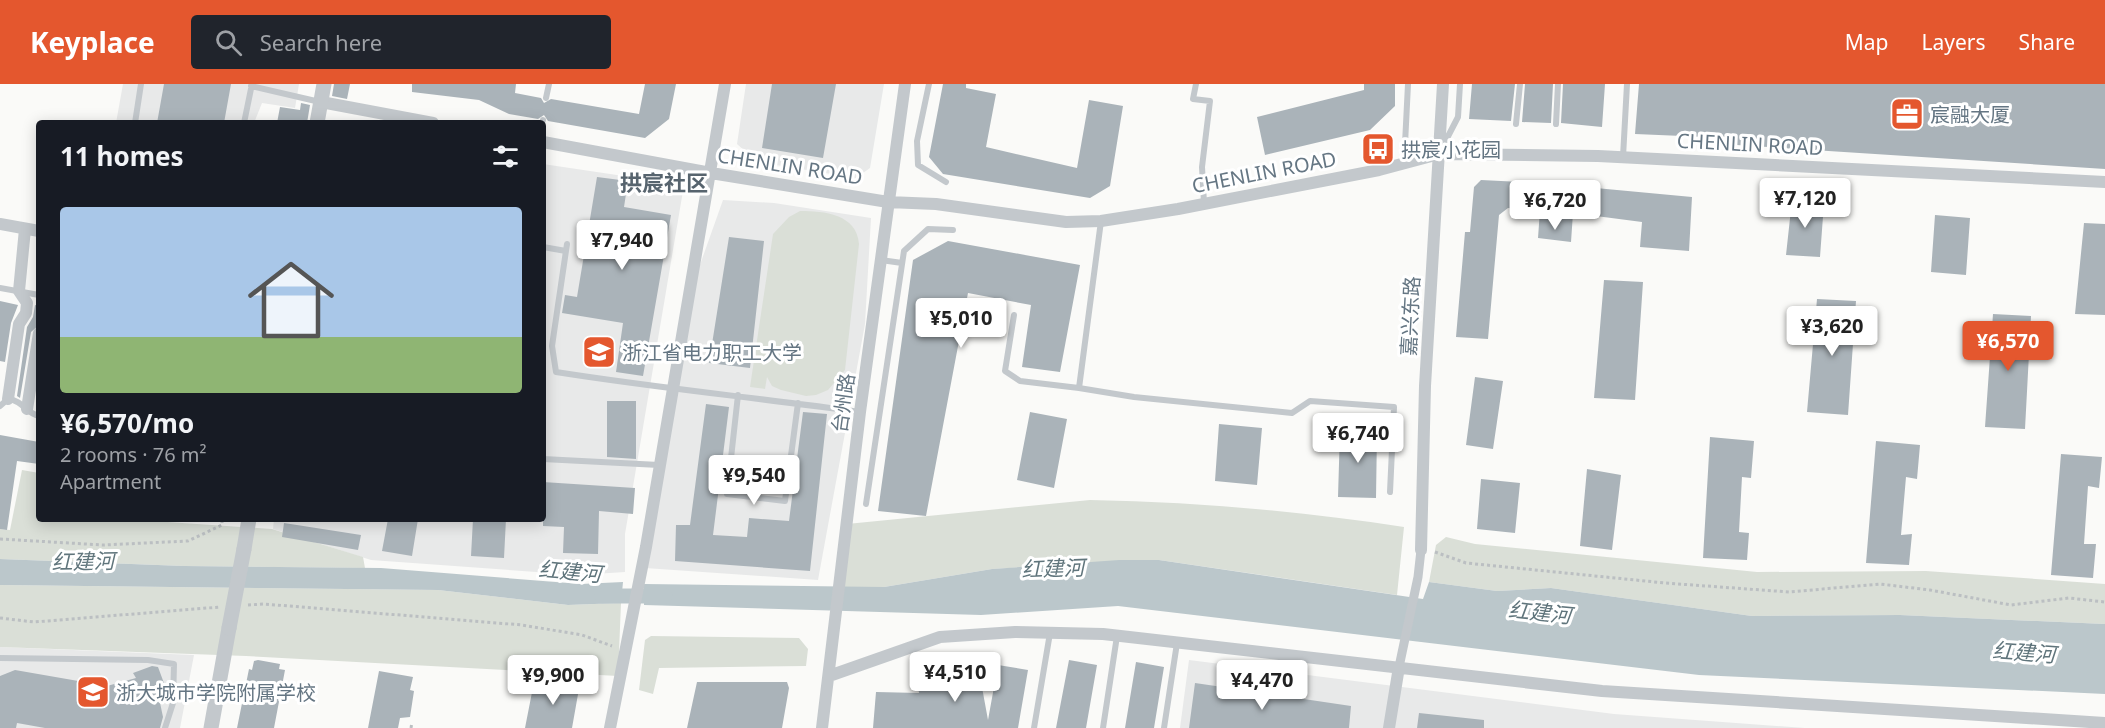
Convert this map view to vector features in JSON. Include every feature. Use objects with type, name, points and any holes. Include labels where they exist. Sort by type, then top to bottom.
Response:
[{"type":"street","points":[[318,120],[324,84]]},
{"type":"street","points":[[610,728],[646,547],[725,84]]},
{"type":"street","name":"台州路","points":[[822,728],[860,412],[905,84]]},
{"type":"street","name":"嘉兴东路","points":[[1421,550],[1425,386],[1443,84]]},
{"type":"street","points":[[321,102],[417,120]]},
{"type":"street","name":"CHENLIN ROAD","points":[[546,143],[888,202],[936,204],[1066,222],[1101,221],[1204,203],[1404,164],[1439,154],[1623,157],[2105,182]]},
{"type":"street","points":[[0,224],[36,231]]},
{"type":"street","points":[[4,402],[19,324],[26,312],[27,303],[19,291],[25,229]]},
{"type":"street","points":[[27,409],[36,352]]},
{"type":"street","points":[[211,728],[248,522]]},
{"type":"street","points":[[1389,728],[1418,577],[1421,550]]},
{"type":"street","points":[[829,676],[940,637],[1015,632],[1050,633],[1177,642],[1602,691],[2105,723]]},
{"type":"lane","points":[[135,120],[141,84]]},
{"type":"lane","points":[[546,98],[549,84]]},
{"type":"lane","points":[[929,84],[917,141],[918,165],[946,182]]},
{"type":"lane","points":[[1196,84],[1193,99],[1210,101],[1202,167],[1204,203]]},
{"type":"lane","points":[[1404,164],[1408,84]]},
{"type":"lane","points":[[1439,154],[1458,117],[1460,84]]},
{"type":"lane","points":[[1516,124],[1520,84]]},
{"type":"lane","points":[[1556,124],[1558,84]]},
{"type":"lane","points":[[1623,157],[1627,84]]},
{"type":"lane","points":[[245,120],[251,85],[321,102]]},
{"type":"lane","points":[[1079,388],[1101,221]]},
{"type":"lane","points":[[866,504],[904,250],[928,229],[953,230]]},
{"type":"lane","points":[[546,248],[567,248],[552,346],[556,372],[672,390],[738,395],[860,412]]},
{"type":"lane","points":[[881,260],[902,263]]},
{"type":"lane","points":[[0,288],[36,294]]},
{"type":"lane","points":[[1014,315],[1005,371],[1020,381],[1134,397],[1292,413],[1310,401],[1394,407],[1390,492]]},
{"type":"lane","points":[[738,395],[727,494],[784,501],[798,403]]},
{"type":"lane","points":[[4,402],[18,400],[32,415],[36,416]]},
{"type":"lane","points":[[546,459],[660,465]]},
{"type":"lane","points":[[1034,728],[1050,633]]},
{"type":"lane","points":[[1103,728],[1117,636]]},
{"type":"lane","points":[[1164,728],[1177,642]]},
{"type":"lane","points":[[0,658],[148,660],[174,664],[173,703],[165,728]]},
{"type":"path","points":[[0,539],[103,545],[188,541],[222,525],[222,522]]},
{"type":"path","points":[[1421,550],[1466,562],[1665,583],[1789,592],[1880,585],[1930,590],[2011,605],[2069,598],[2105,602]]},
{"type":"path","points":[[241,606],[264,604],[522,625],[582,635],[625,650]]},
{"type":"path","points":[[0,618],[34,622],[229,607]]},
{"type":"path","points":[[411,728],[412,722]]},
{"type":"shaded area","points":[[123,84],[299,84],[295,108],[262,103],[255,120],[117,120]]},
{"type":"shaded area","points":[[746,84],[884,84],[870,168],[856,178],[757,162],[737,144]]},
{"type":"shaded area","name":"浙江省电力职工大学","points":[[546,164],[684,185],[625,534],[625,572],[579,575],[371,560],[273,529],[274,522],[546,522]]},
{"type":"shaded area","points":[[723,200],[774,203],[871,218],[865,324],[818,580],[645,568],[685,307]]},
{"type":"shaded area","points":[[800,211],[819,212],[846,220],[857,234],[859,244],[845,370],[828,390],[806,396],[772,386],[767,377],[765,389],[750,387],[773,234],[789,217]]},
{"type":"shaded area","points":[[22,470],[36,472],[36,522],[168,522],[272,529],[363,557],[365,568],[184,566],[0,559],[0,529],[10,530]]},
{"type":"shaded area","points":[[1090,500],[1248,508],[1404,527],[1397,595],[1159,560],[992,569],[884,587],[840,587],[847,524]]},
{"type":"shaded area","points":[[1446,537],[1475,544],[1757,572],[1926,571],[2105,584],[2105,624],[1900,615],[1752,616],[1551,588],[1497,591],[1429,582],[1436,545]]},
{"type":"shaded area","points":[[0,585],[438,590],[568,605],[621,603],[618,676],[246,656],[0,647]]},
{"type":"shaded area","points":[[651,636],[799,638],[808,649],[806,666],[659,668],[653,694],[639,690],[645,640]]},
{"type":"shaded area","name":"浙大城市学院附属学校","points":[[0,647],[194,655],[180,728],[0,728]]},
{"type":"shaded area","points":[[1189,660],[1614,714],[1805,728],[1180,728]]},
{"type":"water","points":[[0,559],[184,566],[381,568],[581,584],[623,582],[621,603],[568,605],[438,590],[0,585]]},
{"type":"water","points":[[1119,560],[1159,560],[1423,599],[1429,582],[1497,591],[1551,588],[1752,616],[1900,615],[2105,624],[2105,694],[1699,675],[1118,606],[981,615],[644,605],[644,584],[884,587],[992,569]]},
{"type":"building","points":[[164,84],[231,84],[225,120],[158,120]]},
{"type":"building","points":[[334,84],[350,84],[347,99],[332,96]]},
{"type":"building","points":[[412,84],[516,84],[515,93],[541,98],[544,103],[551,99],[639,114],[645,84],[676,84],[669,119],[645,138],[548,121],[544,115],[538,119],[509,114],[479,100],[412,92]]},
{"type":"building","points":[[772,84],[836,84],[823,158],[762,148]]},
{"type":"building","points":[[943,84],[966,84],[966,88],[996,94],[986,147],[1077,168],[1089,100],[1123,106],[1110,186],[1090,198],[943,174],[929,157]]},
{"type":"building","points":[[1364,84],[1395,84],[1395,106],[1370,130],[1265,155],[1257,117],[1364,90]]},
{"type":"building","points":[[1472,84],[1515,84],[1511,121],[1469,119]]},
{"type":"building","points":[[1525,84],[1553,84],[1551,123],[1522,122]]},
{"type":"building","points":[[1563,84],[1605,84],[1602,127],[1561,123]]},
{"type":"building","name":"宸融大厦","points":[[1639,84],[2105,84],[2105,169],[1706,143],[1706,137],[1635,134]]},
{"type":"building","points":[[301,103],[310,105],[308,120],[278,120],[280,107],[300,110]]},
{"type":"building","points":[[597,177],[628,181],[624,207],[671,215],[643,376],[616,372],[623,323],[562,313],[565,295],[577,297]]},
{"type":"building","points":[[1481,180],[1542,183],[1692,197],[1689,251],[1640,247],[1642,222],[1573,213],[1571,242],[1538,238],[1540,210],[1508,208],[1499,215],[1488,339],[1456,337],[1465,232],[1470,232],[1474,187]]},
{"type":"building","points":[[1792,200],[1824,203],[1820,257],[1786,255]]},
{"type":"building","points":[[1935,215],[1970,218],[1966,275],[1931,272]]},
{"type":"building","points":[[2084,223],[2105,224],[2105,315],[2075,314]]},
{"type":"building","points":[[729,237],[764,241],[750,368],[709,363]]},
{"type":"building","points":[[948,241],[1080,265],[1060,372],[1022,367],[1031,305],[968,293],[926,516],[878,511],[913,260]]},
{"type":"building","points":[[1604,280],[1643,282],[1635,400],[1594,398]]},
{"type":"building","points":[[1817,299],[1856,301],[1848,415],[1807,412]]},
{"type":"building","points":[[0,301],[18,305],[11,323],[5,362],[0,361]]},
{"type":"building","points":[[35,305],[36,328],[31,332],[20,398],[17,396],[27,327],[33,317]]},
{"type":"building","points":[[1993,314],[2031,316],[2025,429],[1985,427]]},
{"type":"building","points":[[1475,377],[1503,381],[1493,449],[1466,445]]},
{"type":"building","points":[[607,401],[636,401],[636,459],[607,457]]},
{"type":"building","points":[[706,404],[729,407],[713,535],[747,537],[749,518],[789,521],[803,412],[827,414],[810,571],[675,561],[676,525],[690,525]]},
{"type":"building","points":[[1030,412],[1067,419],[1054,488],[1017,480]]},
{"type":"building","points":[[1219,424],[1262,428],[1257,485],[1215,481]]},
{"type":"building","points":[[1340,430],[1377,432],[1376,498],[1338,497]]},
{"type":"building","points":[[0,435],[36,441],[36,464],[17,461],[7,530],[0,529]]},
{"type":"building","points":[[1710,437],[1754,441],[1751,478],[1742,477],[1739,532],[1749,533],[1747,560],[1703,558]]},
{"type":"building","points":[[1876,441],[1920,445],[1917,479],[1906,477],[1901,535],[1912,534],[1909,565],[1866,563]]},
{"type":"building","points":[[2061,454],[2102,457],[2099,488],[2088,486],[2084,544],[2096,544],[2093,578],[2051,575]]},
{"type":"building","points":[[1587,469],[1621,475],[1612,550],[1580,546]]},
{"type":"building","points":[[1481,479],[1520,483],[1515,533],[1477,529]]},
{"type":"building","points":[[546,482],[635,488],[633,514],[599,511],[598,554],[563,553],[564,527],[543,526],[543,522],[546,522]]},
{"type":"building","points":[[387,522],[418,522],[412,556],[382,551]]},
{"type":"building","points":[[473,522],[506,522],[504,558],[471,556]]},
{"type":"building","points":[[284,523],[361,535],[358,550],[282,537]]},
{"type":"building","points":[[1069,660],[1097,665],[1086,728],[1056,728]]},
{"type":"building","points":[[254,661],[280,664],[279,669],[285,670],[274,728],[237,728],[249,669],[252,670]]},
{"type":"building","points":[[1136,662],[1164,667],[1154,728],[1125,728]]},
{"type":"building","points":[[998,665],[1028,670],[1018,728],[873,728],[876,692],[919,693],[917,680],[979,671],[988,720]]},
{"type":"building","points":[[152,666],[158,667],[168,694],[159,698],[163,717],[160,728],[45,728],[17,723],[16,728],[0,728],[0,676],[15,670],[107,686],[136,678],[133,673]]},
{"type":"building","points":[[379,671],[413,677],[410,690],[414,691],[410,717],[400,718],[398,728],[368,728]]},
{"type":"building","points":[[564,680],[580,683],[572,728],[525,728],[534,682],[563,688]]},
{"type":"building","points":[[697,682],[787,682],[789,688],[782,728],[687,728]]},
{"type":"building","points":[[1195,683],[1351,706],[1349,728],[1189,728]]},
{"type":"building","points":[[1419,713],[1484,720],[1484,728],[1417,728]]},
{"type":"waterway","name":"红建河","points":[[602,596],[665,596]]},
{"type":"place","name":"宸融大厦","points":[[1907,114]]},
{"type":"place","name":"拱宸小花园","points":[[1378,149]]},
{"type":"place","name":"浙江省电力职工大学","points":[[599,352]]},
{"type":"place","name":"浙大城市学院附属学校","points":[[93,692]]},
{"type":"district","name":"拱宸社区","points":[[664,182]]}]
